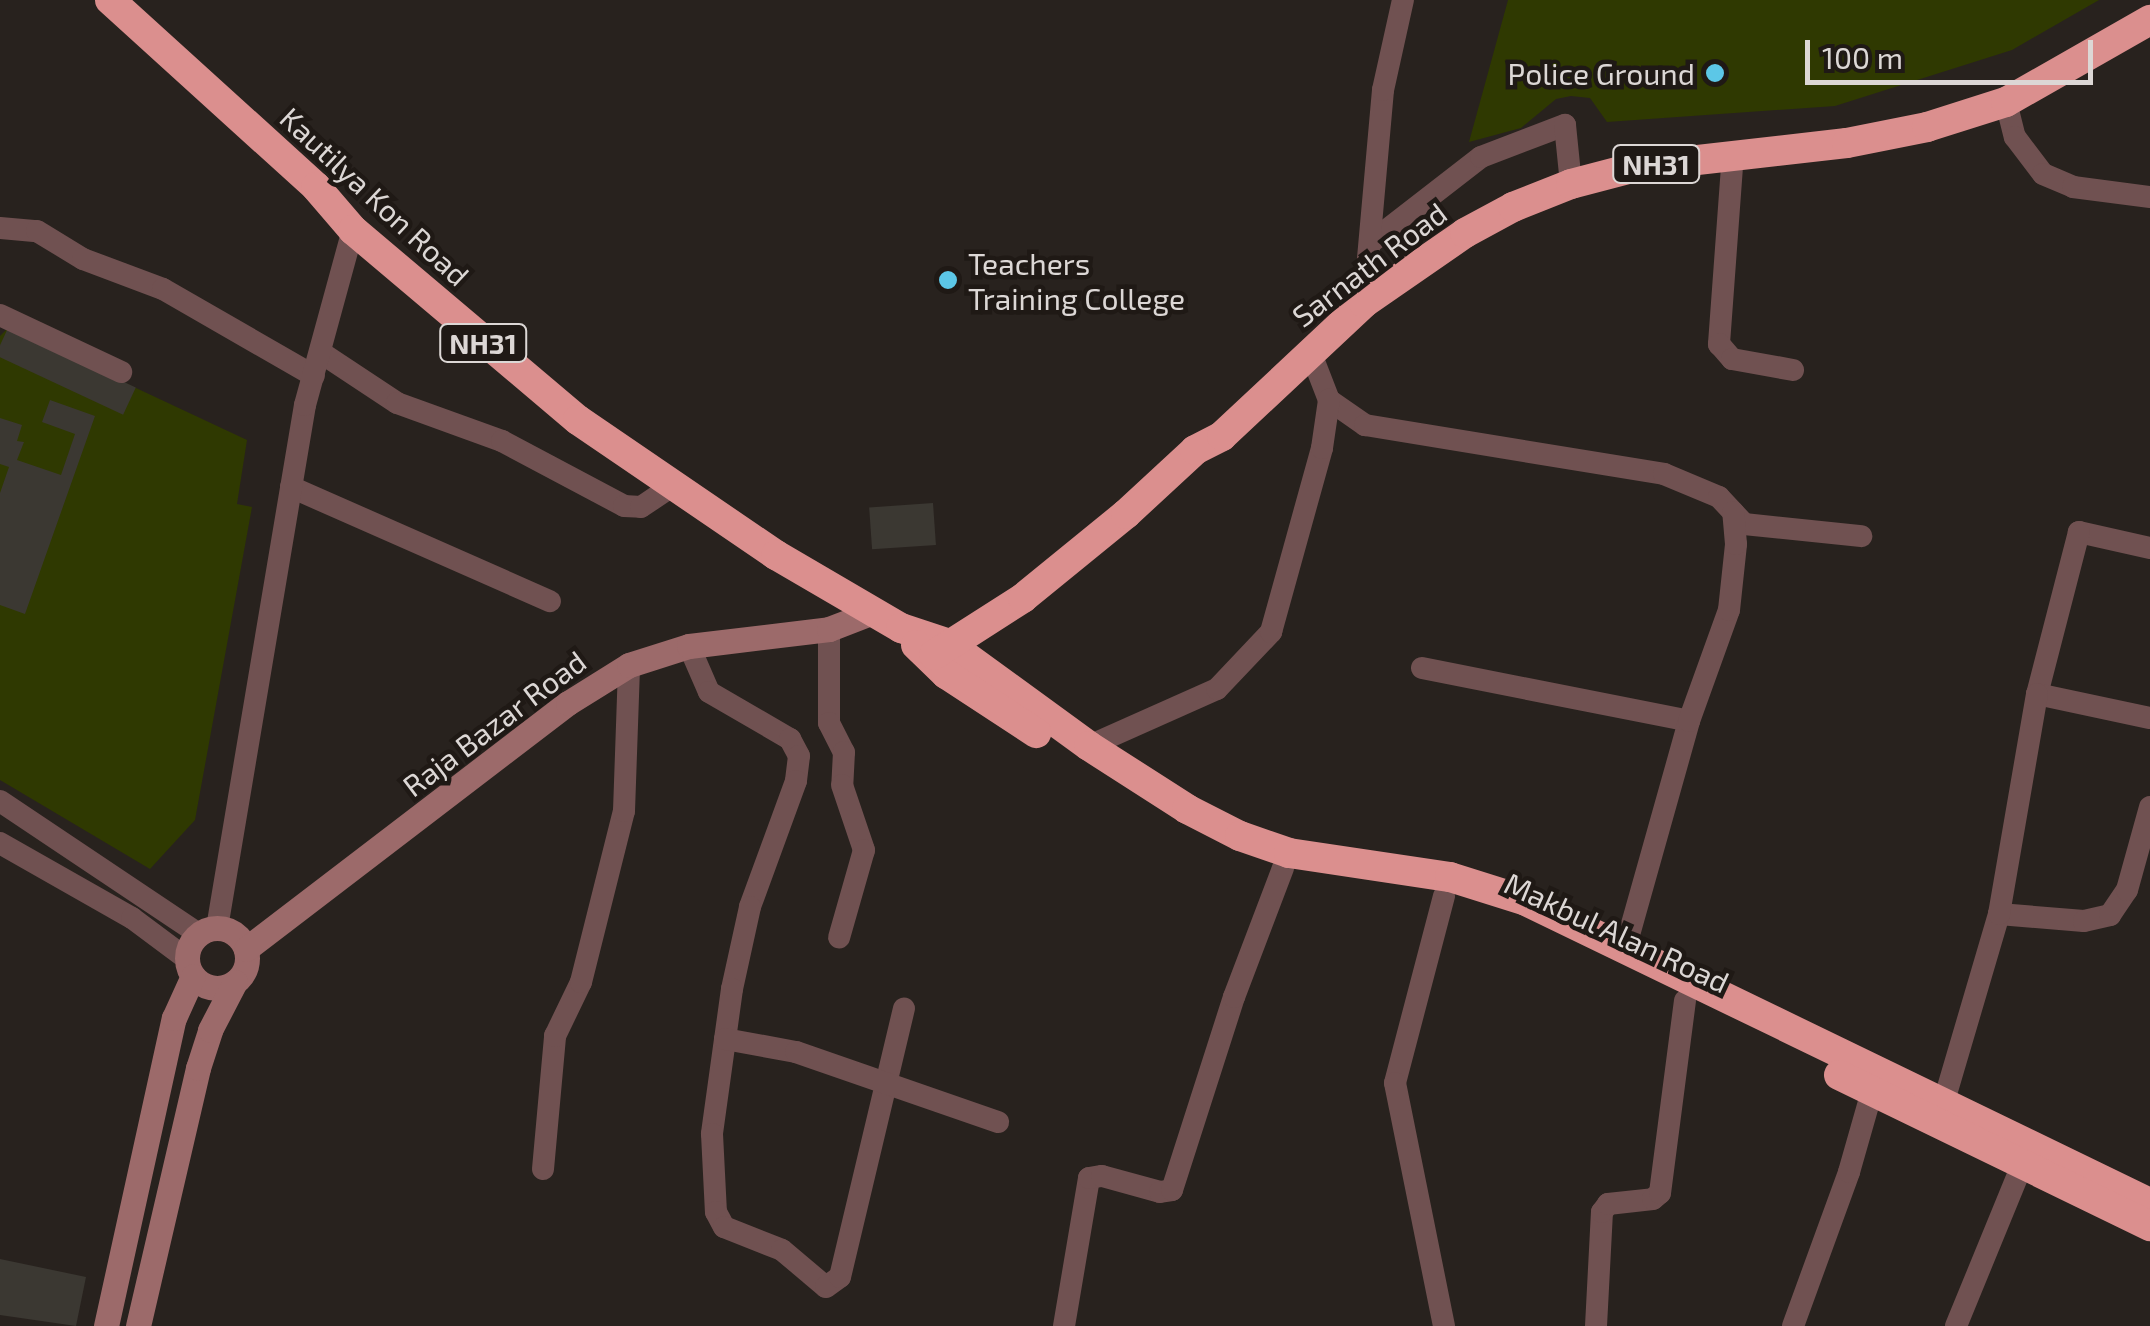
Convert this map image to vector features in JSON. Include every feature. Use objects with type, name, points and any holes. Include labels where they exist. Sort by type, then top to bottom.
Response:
[{"type":"highway","name":"Kautilya Kon Road","points":[[110,0],[316,187],[353,230],[564,409],[671,487],[948,659]]},
{"type":"highway","name":"Sarnath Road","points":[[948,659],[1194,450],[1222,436],[1364,303],[1465,233],[1571,184],[1636,167],[1733,153],[1847,144],[1927,127],[2006,102],[2150,20]]},
{"type":"highway","name":"Makbul Alan Road","points":[[948,659],[1187,809],[1240,836],[1289,852],[1450,877],[1526,902],[2150,1202]]},
{"type":"highway","name":"Makbul Alan Road","points":[[948,659],[1180,827],[1228,850],[1284,868],[1444,896],[1511,918],[2150,1226]]},
{"type":"street","points":[[1364,303],[1383,90],[1402,0]]},
{"type":"street","points":[[2006,102],[2016,137],[2043,174],[2073,187],[2150,197]]},
{"type":"street","points":[[1370,243],[1481,158],[1565,125],[1571,184]]},
{"type":"street","points":[[1733,153],[1719,344],[1732,359],[1792,370]]},
{"type":"street","points":[[0,228],[37,231],[82,260],[164,289],[314,376]]},
{"type":"street","points":[[106,1326],[174,1018],[190,968],[208,931],[291,487],[314,376],[353,230]]},
{"type":"street","points":[[0,315],[122,372]]},
{"type":"street","points":[[1090,746],[1217,689],[1271,632],[1322,448],[1329,400],[1310,351]]},
{"type":"street","points":[[320,352],[397,403],[502,440],[624,506],[641,507],[671,487]]},
{"type":"street","points":[[1329,400],[1365,425],[1664,474],[1719,497],[1744,524],[1861,536]]},
{"type":"street","points":[[291,487],[550,600]]},
{"type":"street","points":[[1625,949],[1688,721],[1729,610],[1736,544],[1733,512]]},
{"type":"street","points":[[1944,1101],[1999,914],[2037,694],[2079,532],[2150,548]]},
{"type":"street","name":"Raja Bazar Road","points":[[246,949],[568,704],[628,666],[688,646],[830,629],[873,612]]},
{"type":"street","points":[[830,629],[829,722],[844,752],[842,785],[864,850],[839,938]]},
{"type":"street","points":[[688,646],[709,692],[790,740],[800,756],[796,781],[750,907],[726,1039],[712,1134],[719,1220],[732,1232],[782,1250],[826,1287],[840,1277],[904,1009]]},
{"type":"street","points":[[543,1169],[555,1036],[582,982],[624,811],[628,666]]},
{"type":"street","points":[[1422,668],[1688,721]]},
{"type":"street","points":[[2037,694],[2150,718]]},
{"type":"street","points":[[0,801],[208,931],[234,934],[246,949],[246,967],[210,1030],[198,1068],[138,1326]]},
{"type":"street","points":[[1999,914],[2084,920],[2110,915],[2127,890],[2150,807]]},
{"type":"street","points":[[0,844],[132,918],[208,987],[235,982]]},
{"type":"street","points":[[1064,1326],[1089,1178],[1102,1176],[1160,1192],[1172,1190],[1234,997],[1284,868]]},
{"type":"street","points":[[1444,896],[1394,1083],[1444,1326]]},
{"type":"street","points":[[1596,1326],[1602,1212],[1608,1204],[1653,1199],[1660,1193],[1686,1001]]},
{"type":"street","points":[[726,1039],[796,1052],[998,1122]]},
{"type":"street","points":[[1792,1326],[1848,1172],[1872,1091]]},
{"type":"street","points":[[1956,1326],[2022,1165]]},
{"type":"green space","name":"Police Ground","points":[[1508,0],[2099,0],[2012,50],[1835,106],[1607,122],[1590,98],[1571,96],[1556,99],[1521,128],[1469,142]]},
{"type":"green space","points":[[8,328],[247,440],[237,504],[252,507],[195,820],[150,869],[0,780],[0,336]]},
{"type":"building","points":[[8,328],[136,388],[123,415],[0,357],[0,345]]},
{"type":"building","points":[[50,400],[95,416],[25,614],[0,605],[0,493],[9,467],[0,464],[0,418],[22,425],[17,441],[24,442],[17,460],[61,475],[75,434],[42,422]]},
{"type":"building","points":[[933,503],[936,545],[872,549],[869,507]]},
{"type":"building","points":[[0,1259],[86,1277],[76,1326],[0,1315]]},
{"type":"place","name":"Police Ground","points":[[1715,73]]},
{"type":"place","name":"Teachers Training College","points":[[948,280]]}]
